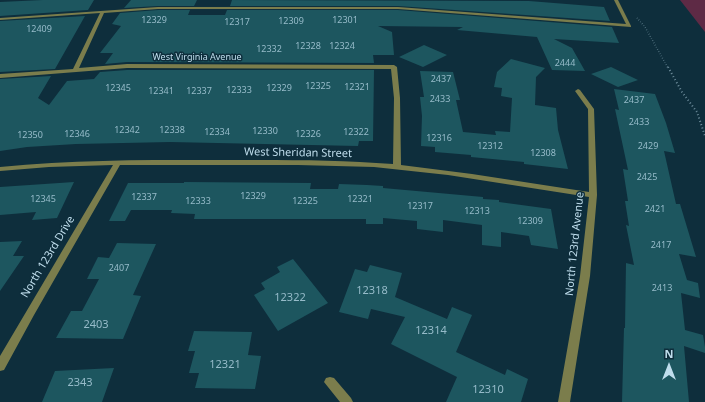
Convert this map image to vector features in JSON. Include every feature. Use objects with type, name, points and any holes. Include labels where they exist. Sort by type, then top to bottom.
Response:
[{"type":"street","points":[[0,19],[103,11],[212,6],[411,9],[629,26],[616,0]]},
{"type":"street","points":[[76,69],[103,11]]},
{"type":"street","name":"West Virginia Avenue","points":[[0,76],[76,69],[146,66],[394,67],[397,98],[397,167]]},
{"type":"street","name":"North 123rd Avenue","points":[[564,402],[585,276],[593,196],[591,108],[578,90]]},
{"type":"street","name":"West Sheridan Street","points":[[0,169],[60,164],[118,162],[297,163],[397,167],[489,178],[593,196]]},
{"type":"street","name":"North 123rd Drive","points":[[0,366],[118,162]]},
{"type":"street","points":[[330,382],[347,402]]},
{"type":"path","points":[[636,16],[646,27],[682,92],[697,112],[705,136]]},
{"type":"shaded area","points":[[680,0],[705,0],[705,32]]},
{"type":"building","points":[[94,0],[88,10],[0,16],[0,2]]},
{"type":"building","points":[[131,0],[197,0],[194,6],[124,8]]},
{"type":"building","points":[[232,0],[529,1],[604,7],[610,21],[398,6],[230,6]]},
{"type":"building","points":[[158,10],[190,10],[188,15],[225,15],[227,10],[398,10],[612,27],[619,43],[554,39],[572,48],[585,71],[552,70],[537,37],[457,30],[463,27],[378,26],[392,32],[394,55],[373,55],[374,63],[127,62],[105,64],[113,53],[100,53],[121,26],[112,24],[120,13]]},
{"type":"building","points":[[85,16],[55,69],[0,72],[0,21]]},
{"type":"building","points":[[424,45],[447,55],[423,67],[399,57]]},
{"type":"building","points":[[511,59],[545,68],[536,77],[535,105],[556,108],[558,130],[568,169],[524,164],[524,162],[471,157],[471,155],[435,152],[435,147],[421,146],[422,116],[420,97],[424,97],[420,71],[453,72],[460,100],[456,100],[463,132],[496,135],[495,131],[510,132],[512,98],[501,96],[502,88],[494,87],[497,72]]},
{"type":"building","points":[[611,67],[638,80],[618,87],[591,74]]},
{"type":"building","points":[[127,70],[374,70],[373,141],[359,141],[358,146],[170,142],[76,144],[27,147],[0,151],[0,79],[51,76],[38,98],[49,105],[67,81],[94,79],[100,72]]},
{"type":"building","points":[[614,89],[655,94],[675,153],[664,151],[676,204],[680,204],[696,257],[679,254],[687,280],[698,283],[700,298],[681,293],[685,330],[703,335],[705,347],[705,353],[684,346],[689,402],[622,402],[626,263],[634,265],[626,225],[629,226],[625,201],[628,201],[623,169],[628,170],[615,109],[619,110]]},
{"type":"building","points":[[74,182],[57,218],[32,220],[36,212],[0,215],[0,187]]},
{"type":"building","points":[[128,183],[311,183],[310,189],[338,189],[339,184],[383,186],[383,188],[483,197],[483,199],[499,200],[499,202],[551,209],[558,249],[531,245],[529,236],[501,232],[501,247],[482,245],[482,225],[443,220],[443,232],[417,229],[417,221],[383,218],[383,224],[366,224],[366,219],[194,219],[195,214],[171,213],[172,210],[131,210],[125,221],[109,221]]},
{"type":"building","points":[[22,241],[13,256],[24,256],[0,291],[0,242]]},
{"type":"building","points":[[117,243],[156,244],[133,295],[141,296],[123,339],[56,338],[71,311],[82,311],[99,279],[87,279],[98,257],[109,258]]},
{"type":"building","points":[[293,259],[328,303],[278,331],[254,295],[265,289],[261,283],[280,272],[277,267]]},
{"type":"building","points":[[370,265],[402,273],[395,297],[447,319],[452,307],[472,315],[456,352],[505,375],[507,369],[528,379],[521,402],[446,402],[457,377],[391,344],[405,317],[371,309],[368,319],[339,312],[355,269],[367,272]]},
{"type":"building","points":[[194,331],[252,332],[248,355],[261,356],[255,389],[195,388],[199,373],[189,373],[195,351],[188,351]]},
{"type":"building","points":[[114,368],[102,402],[42,402],[55,371]]}]
